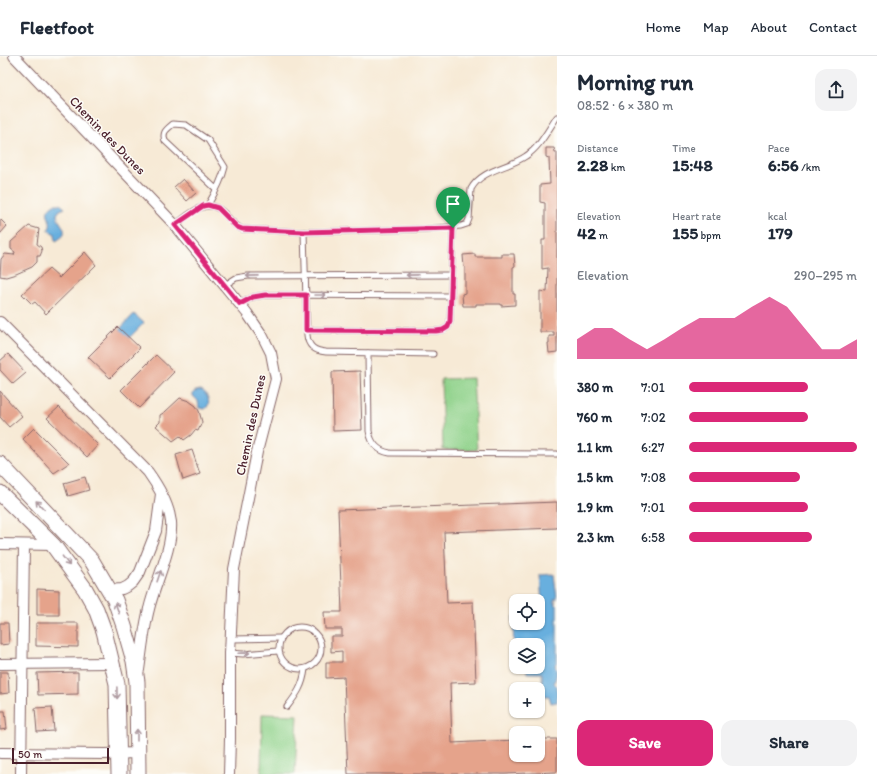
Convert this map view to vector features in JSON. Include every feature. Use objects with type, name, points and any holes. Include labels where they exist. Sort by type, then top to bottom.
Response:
[{"type":"street","name":"Chemin des Dunes","points":[[14,56],[175,225],[240,304],[262,335],[271,353],[276,379],[257,452],[240,546],[234,569],[230,653],[229,774]]},
{"type":"street","points":[[0,322],[148,472],[155,482],[168,510],[171,522],[170,533],[165,556],[149,609],[137,682]]},
{"type":"street","points":[[0,464],[92,562],[115,600],[134,661],[137,682],[138,774]]},
{"type":"street","points":[[0,493],[53,545],[85,589],[96,609],[104,631],[117,684],[119,774]]},
{"type":"street","points":[[109,590],[116,590],[128,586],[140,572],[156,531],[161,494]]},
{"type":"street","points":[[0,544],[53,545]]},
{"type":"street","points":[[21,774],[24,545]]},
{"type":"street","points":[[0,664],[113,664]]},
{"type":"street","points":[[0,752],[105,754],[138,753]]},
{"type":"lane","points":[[175,225],[203,206],[208,205],[218,208],[237,227],[242,229],[304,232],[453,228],[464,226],[468,221],[471,189],[473,185],[483,176],[526,157],[533,151],[557,117]]},
{"type":"lane","points":[[208,205],[216,189],[223,174],[225,167],[208,140],[186,125],[173,124],[165,130],[165,141],[216,189]]},
{"type":"lane","points":[[306,330],[436,331],[443,330],[448,327],[450,321],[453,228]]},
{"type":"lane","points":[[304,232],[306,330],[309,344],[316,350],[326,352],[433,354]]},
{"type":"lane","points":[[225,285],[236,278],[248,276],[451,275]]},
{"type":"lane","points":[[240,304],[253,297],[265,295],[451,296]]},
{"type":"lane","points":[[368,353],[369,431],[375,446],[385,452],[557,454]]},
{"type":"lane","points":[[303,626],[312,630],[319,637],[322,647],[320,657],[314,665],[305,669],[293,668],[283,662],[278,652],[280,638],[286,631],[294,627],[303,626]]},
{"type":"lane","points":[[231,639],[280,638]]},
{"type":"lane","points":[[230,653],[243,654],[278,652]]},
{"type":"lane","points":[[287,708],[296,696],[303,682],[305,669]]},
{"type":"green space","points":[[473,378],[477,450],[443,450],[441,379]]},
{"type":"green space","points":[[262,714],[298,715],[295,774],[261,774]]},
{"type":"water","points":[[54,204],[60,204],[65,208],[60,210],[57,214],[64,234],[56,241],[55,234],[48,230],[50,223],[48,211]]},
{"type":"water","points":[[134,314],[144,323],[128,339],[118,331]]},
{"type":"water","points":[[201,390],[206,394],[209,402],[205,409],[199,408],[198,401],[193,396],[193,393]]},
{"type":"water","points":[[554,574],[557,599],[554,599],[557,605],[557,662],[555,664],[556,678],[554,683],[557,686],[557,702],[551,703],[549,696],[545,696],[545,682],[542,682],[542,674],[545,674],[545,638],[513,638],[513,630],[545,630],[545,594],[541,594],[540,575]]},
{"type":"building","points":[[546,148],[554,148],[555,152],[557,152],[557,352],[549,353],[549,336],[554,336],[554,332],[540,332],[540,291],[547,292],[548,268],[542,269],[542,240],[545,240],[545,203],[540,202],[540,185],[550,184],[549,158],[546,157]]},
{"type":"building","points":[[183,179],[196,193],[187,201],[174,187]]},
{"type":"building","points":[[0,219],[7,226],[0,234]]},
{"type":"building","points":[[29,226],[39,229],[37,244],[41,247],[42,251],[40,256],[37,256],[37,262],[32,267],[16,274],[6,277],[0,276],[1,259],[5,254],[14,255],[15,252],[11,249],[11,242]]},
{"type":"building","points":[[85,252],[96,265],[46,314],[35,302],[32,304],[22,294],[49,269],[59,278]]},
{"type":"building","points":[[475,254],[475,257],[502,257],[502,254],[514,254],[515,266],[513,267],[513,294],[515,294],[515,305],[501,306],[501,304],[476,304],[476,306],[463,306],[462,294],[465,293],[465,267],[463,255]]},
{"type":"building","points":[[118,327],[140,348],[110,378],[88,357]]},
{"type":"building","points":[[8,354],[26,373],[13,384],[0,370],[0,361]]},
{"type":"building","points":[[156,355],[174,372],[139,408],[121,390]]},
{"type":"building","points":[[360,371],[362,430],[333,431],[332,372]]},
{"type":"building","points":[[0,391],[22,416],[9,427],[0,417]]},
{"type":"building","points":[[180,398],[189,401],[196,406],[202,422],[198,431],[195,430],[184,440],[180,436],[173,441],[156,426],[160,422],[160,415]]},
{"type":"building","points":[[59,407],[98,445],[87,457],[47,418]]},
{"type":"building","points":[[34,428],[69,463],[54,473],[23,439]]},
{"type":"building","points":[[192,450],[200,474],[183,480],[176,455]]},
{"type":"building","points":[[85,477],[89,490],[68,496],[64,483]]},
{"type":"building","points":[[557,502],[557,528],[444,532],[447,603],[473,602],[476,682],[450,683],[452,743],[509,740],[509,762],[545,762],[545,739],[557,739],[557,772],[505,774],[348,774],[344,677],[326,678],[326,662],[342,662],[342,651],[331,652],[331,636],[342,636],[342,629],[325,629],[324,612],[342,612],[338,510]]},
{"type":"building","points":[[37,589],[59,590],[59,615],[37,615]]},
{"type":"building","points":[[0,623],[8,623],[9,644],[0,645]]},
{"type":"building","points":[[36,623],[78,623],[78,647],[36,646]]},
{"type":"building","points":[[0,672],[8,672],[9,693],[0,694]]},
{"type":"building","points":[[78,672],[78,694],[38,695],[37,673]]},
{"type":"building","points":[[52,707],[54,731],[37,732],[35,708]]},
{"type":"building","points":[[0,711],[5,711],[7,729],[0,730]]},
{"type":"route","points":[[208,205],[218,208],[237,227],[242,229],[304,232],[453,228],[450,321],[448,327],[443,330],[436,331],[306,330],[306,295],[265,295],[253,297],[240,304],[175,225],[203,206],[208,205]]}]
